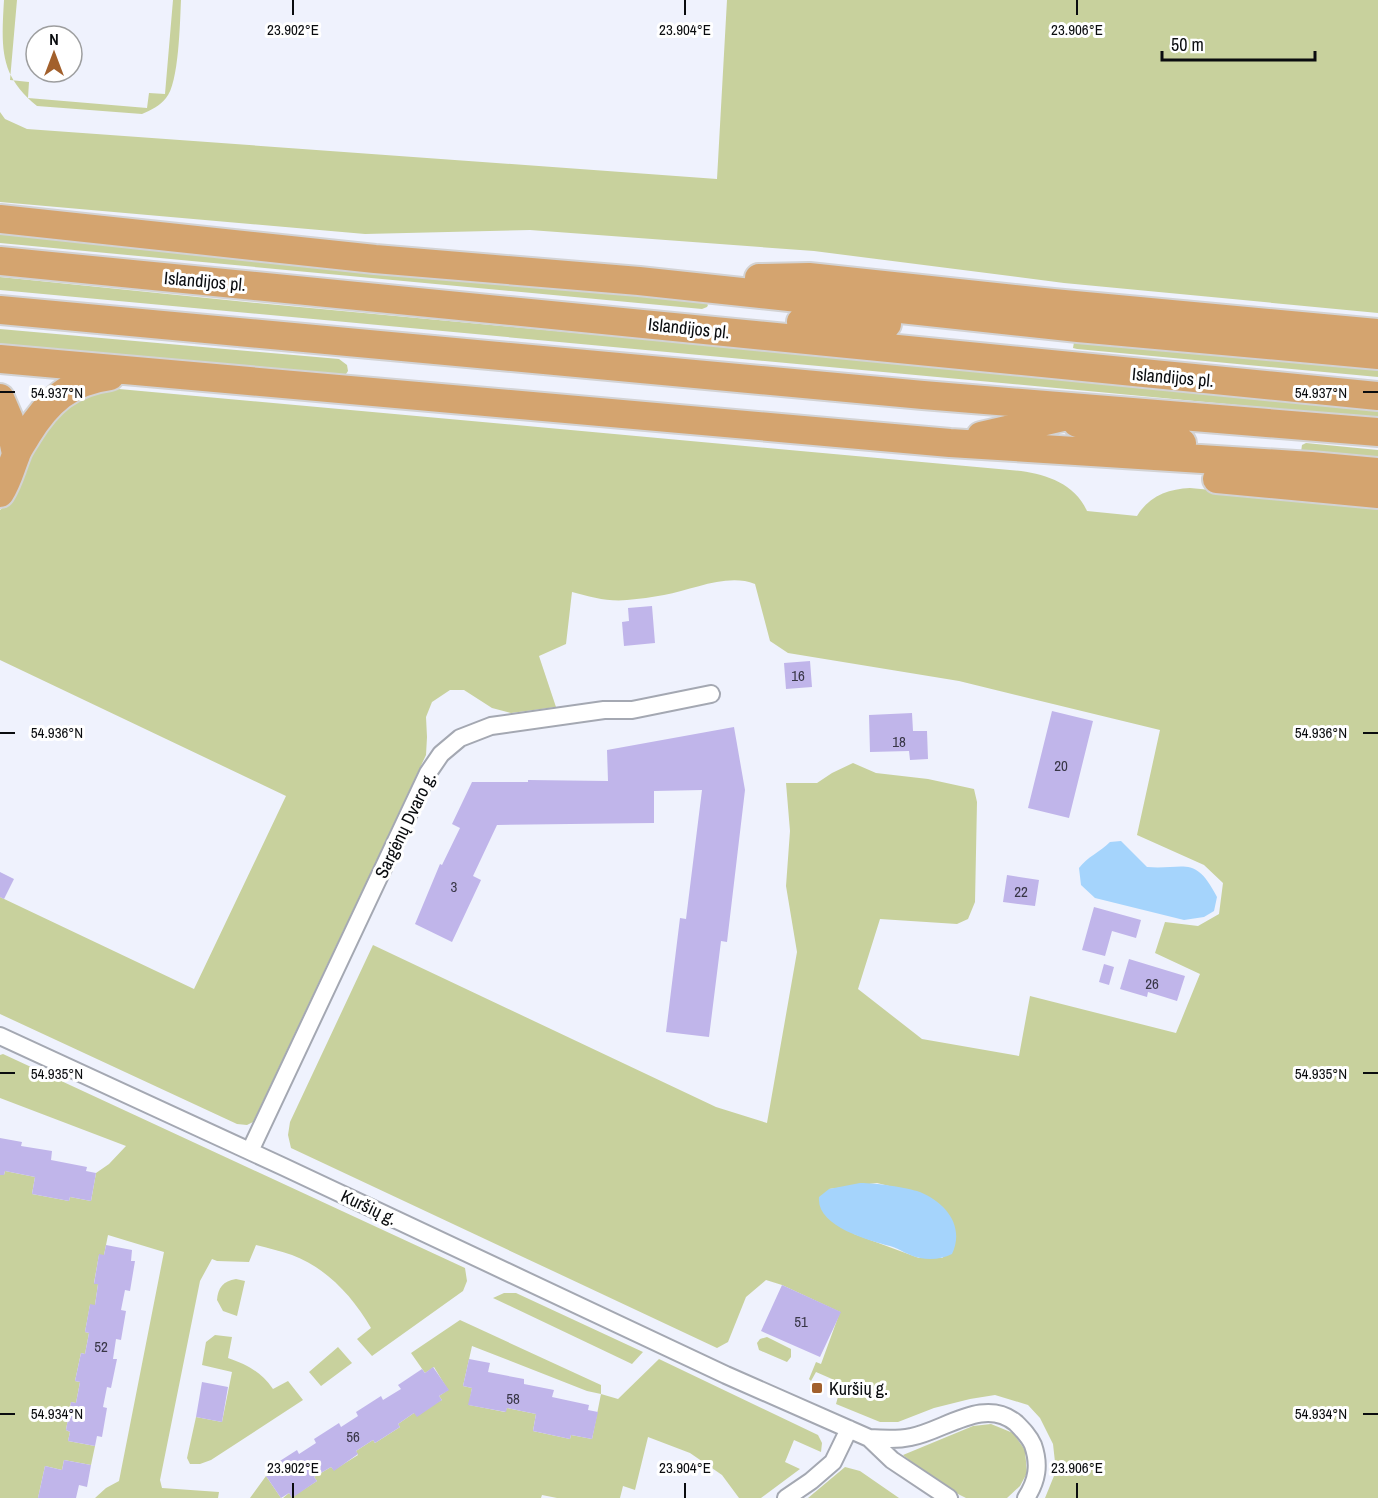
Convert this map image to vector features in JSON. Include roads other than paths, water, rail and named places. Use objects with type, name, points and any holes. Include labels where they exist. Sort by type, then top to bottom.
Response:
[{"type":"highway","points":[[0,219],[375,259],[639,281],[1078,328],[1378,355]]},
{"type":"highway","name":"Islandijos pl.","points":[[0,261],[1378,396]]},
{"type":"highway","points":[[639,281],[809,277],[1053,303],[1378,333]]},
{"type":"highway","name":"Islandijos pl.","points":[[0,310],[923,396],[1378,432]]},
{"type":"highway","points":[[598,318],[1078,328]]},
{"type":"highway","points":[[0,359],[950,444],[1378,472]]},
{"type":"highway","points":[[0,494],[9,478],[16,454],[36,420],[59,394],[91,378],[132,372]]},
{"type":"highway","points":[[923,396],[1311,466]]},
{"type":"highway","points":[[0,398],[9,419],[16,454]]},
{"type":"highway","points":[[950,444],[1097,409]]},
{"type":"highway","points":[[950,444],[1053,462],[1378,494]]},
{"type":"street","name":"Sargėnų Dvaro g.","points":[[250,1151],[428,773],[441,754],[460,738],[490,726],[604,710],[632,710],[711,694]]},
{"type":"street","name":"Kuršių g.","points":[[0,1036],[726,1375],[869,1438],[892,1460],[949,1498]]},
{"type":"street","name":"Kuršių g.","points":[[869,1438],[913,1437],[978,1414],[996,1414],[1012,1420],[1024,1431],[1032,1443],[1037,1461],[1035,1484],[1026,1498]]},
{"type":"street","points":[[786,1498],[833,1462],[849,1429]]},
{"type":"water","points":[[1121,841],[1147,867],[1180,866],[1195,869],[1209,883],[1217,897],[1214,911],[1204,917],[1184,920],[1095,898],[1081,885],[1079,868],[1110,842]]},
{"type":"water","points":[[860,1183],[914,1190],[938,1202],[951,1217],[954,1225],[956,1234],[952,1254],[936,1259],[916,1257],[894,1247],[857,1236],[834,1224],[820,1207],[819,1197],[829,1189]]},
{"type":"place","name":"Kuršių g.","points":[[817,1388]]}]
